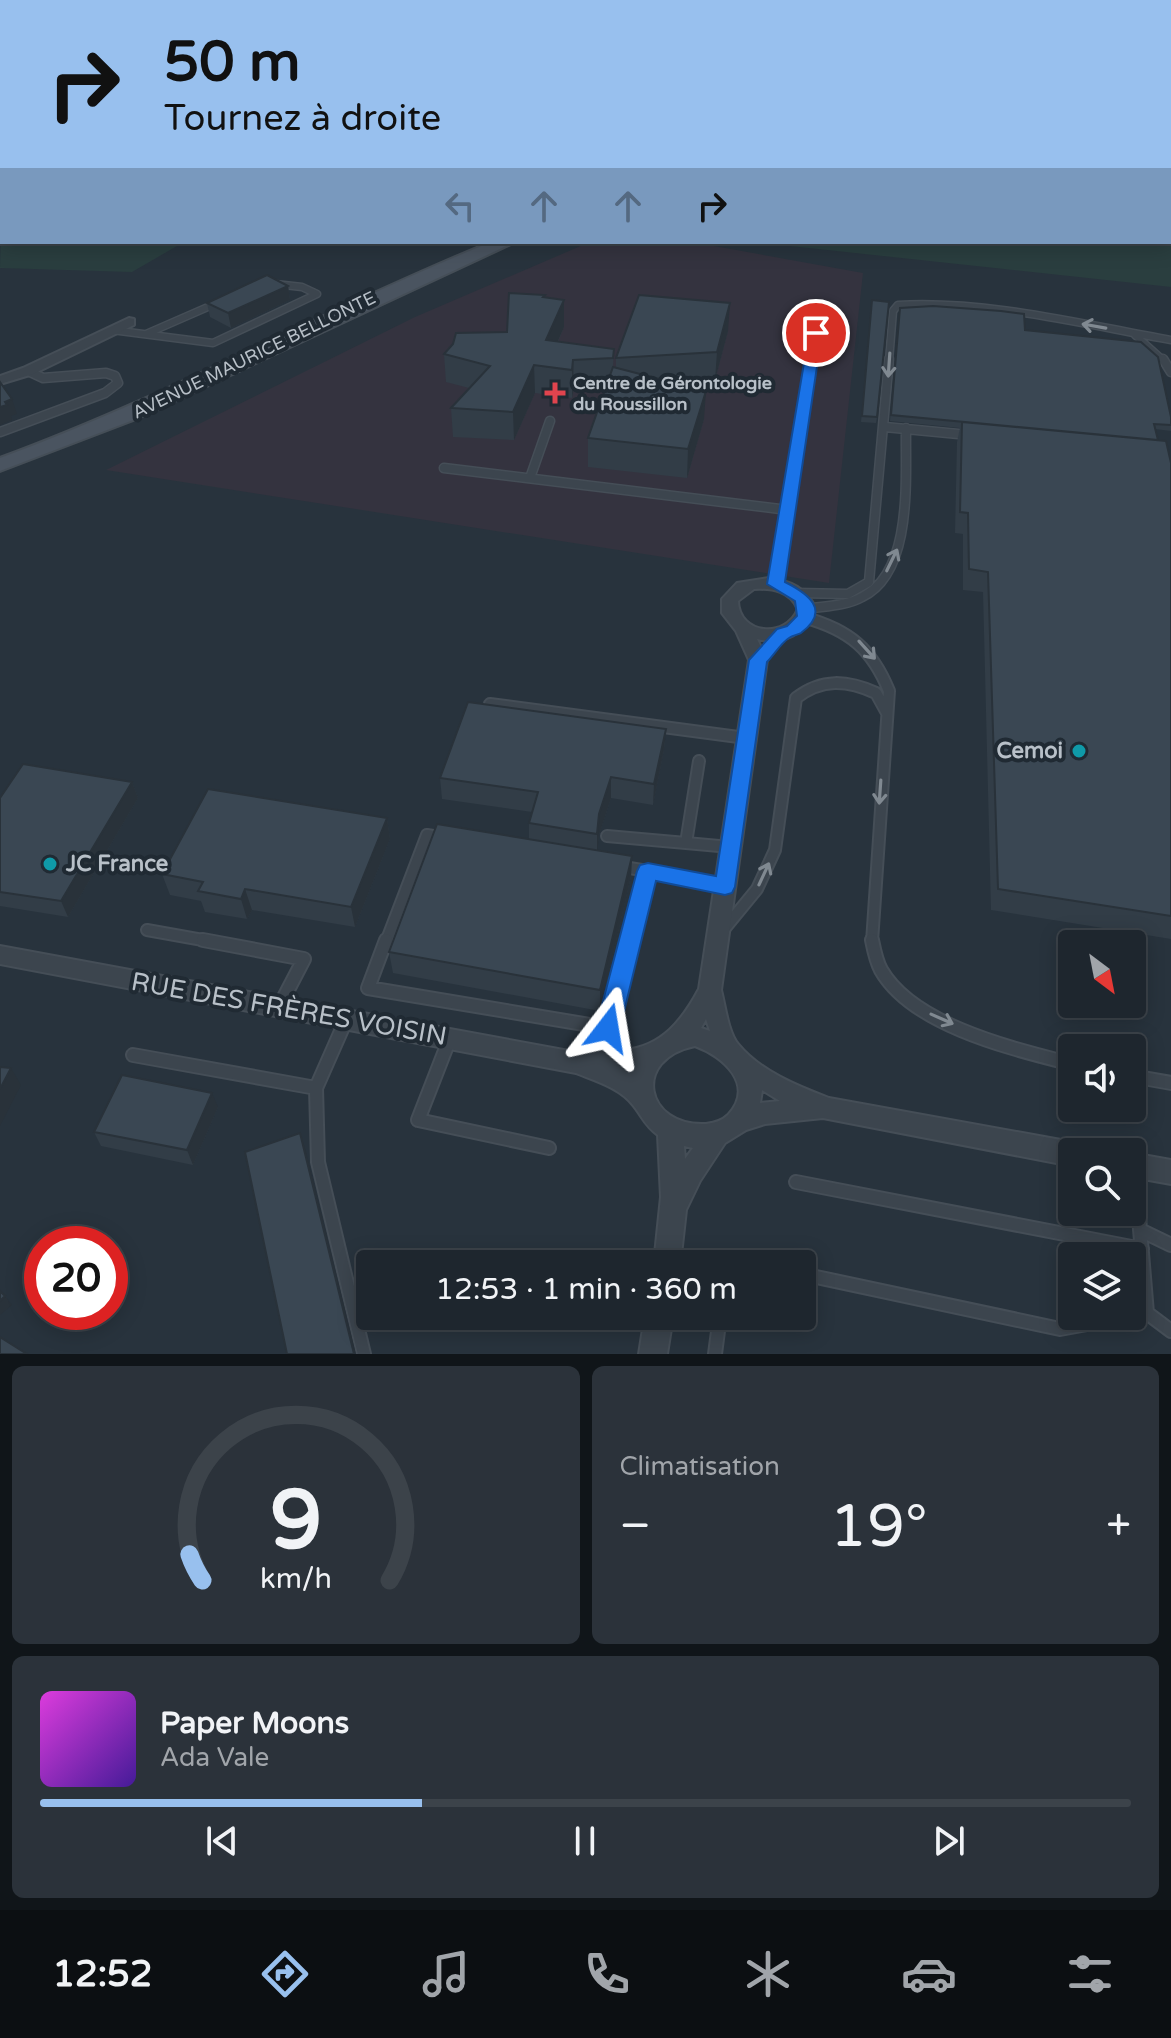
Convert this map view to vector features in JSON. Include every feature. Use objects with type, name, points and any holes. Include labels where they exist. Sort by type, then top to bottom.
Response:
[{"type":"main road","name":"AVENUE MAURICE BELLONTE","points":[[0,465],[142,411],[356,305],[501,244]]},
{"type":"street","points":[[0,380],[28,371],[129,322]]},
{"type":"street","points":[[679,1038],[694,1020],[710,990],[758,660],[743,627],[730,614],[730,599],[743,587],[776,584],[796,593],[806,614],[793,630],[783,633],[762,634],[743,627]]},
{"type":"street","points":[[758,660],[783,633]]},
{"type":"street","name":"RUE DES FRÈRES VOISIN","points":[[0,955],[578,1063],[626,1083],[642,1097]]},
{"type":"street","points":[[710,990],[725,1045]]},
{"type":"street","points":[[716,1135],[700,1137],[669,1130],[648,1110],[642,1097],[641,1080],[645,1065],[654,1051],[679,1038],[695,1036],[725,1045],[738,1055],[747,1069],[751,1096],[740,1120]]},
{"type":"street","name":"RUE DES FRÈRES VOISIN","points":[[578,1063],[629,1061],[654,1051]]},
{"type":"street","points":[[747,1069],[792,1095],[829,1109],[1058,1151]]},
{"type":"street","points":[[675,1207],[691,1172],[716,1135],[740,1120],[765,1113],[829,1109]]},
{"type":"street","points":[[669,1130],[675,1163],[675,1207],[669,1250]]},
{"type":"street","points":[[1146,1167],[1171,1172]]},
{"type":"street","points":[[653,1354],[657,1330]]},
{"type":"lane","points":[[112,330],[213,343],[317,294],[302,287],[262,282]]},
{"type":"lane","points":[[146,334],[222,300]]},
{"type":"lane","points":[[796,593],[848,594],[869,582],[893,311],[898,305],[938,303],[1007,311],[1171,340]]},
{"type":"lane","points":[[776,584],[816,333]]},
{"type":"lane","points":[[1133,333],[1160,355],[1171,372]]},
{"type":"lane","points":[[0,432],[105,393],[118,383],[115,376],[106,373],[43,378],[28,371]]},
{"type":"lane","points":[[530,478],[550,421]]},
{"type":"lane","points":[[885,427],[979,436]]},
{"type":"lane","points":[[806,614],[865,596],[889,568],[901,542],[906,428]]},
{"type":"lane","points":[[444,468],[788,510]]},
{"type":"lane","points":[[806,614],[862,642],[881,669],[889,691],[871,937],[882,972],[920,1008],[1006,1048],[1058,1061]]},
{"type":"lane","points":[[717,936],[757,889],[775,850],[796,698],[821,682],[842,681],[876,693],[888,714]]},
{"type":"lane","points":[[490,704],[746,738]]},
{"type":"lane","points":[[686,843],[699,761]]},
{"type":"lane","points":[[648,871],[608,1028],[368,988],[427,835],[648,871],[725,887]]},
{"type":"lane","points":[[607,836],[730,847]]},
{"type":"lane","points":[[147,930],[304,959],[279,1007]]},
{"type":"lane","points":[[346,1020],[316,1088],[318,1162],[364,1354]]},
{"type":"lane","points":[[450,1038],[418,1120],[549,1148]]},
{"type":"lane","points":[[133,1055],[316,1088]]},
{"type":"lane","points":[[1146,1079],[1171,1083]]},
{"type":"lane","points":[[796,1182],[1106,1242]]},
{"type":"lane","points":[[1140,1226],[1141,1242]]},
{"type":"lane","points":[[1140,1230],[1171,1245]]},
{"type":"lane","points":[[816,1277],[1058,1329]]},
{"type":"lane","points":[[1146,1319],[1171,1331]]},
{"type":"lane","points":[[715,1354],[718,1330]]},
{"type":"shaded area","name":"Centre de Gérontologie du Roussillon","points":[[585,244],[703,244],[863,273],[829,583],[106,470],[415,317]]},
{"type":"green space","points":[[1,244],[181,244],[132,272],[0,268]]},
{"type":"green space","points":[[772,244],[1171,244],[1171,287]]},
{"type":"building","points":[[267,275],[288,286],[228,313],[207,303]]},
{"type":"building","points":[[509,293],[545,295],[543,297],[564,300],[546,340],[614,349],[613,358],[573,360],[572,370],[534,365],[513,412],[451,408],[490,366],[444,354],[453,344],[456,333],[507,332]]},
{"type":"building","points":[[639,295],[730,303],[717,352],[616,358]]},
{"type":"building","points":[[872,300],[889,302],[877,417],[862,416]]},
{"type":"building","points":[[933,306],[1024,314],[1025,330],[1141,342],[1158,357],[1171,425],[1154,424],[1158,440],[891,415],[900,308]]},
{"type":"building","points":[[613,367],[706,391],[688,449],[588,438]]},
{"type":"building","points":[[0,382],[12,399],[0,407]]},
{"type":"building","name":"Cemoi","points":[[962,422],[1166,441],[1171,463],[1171,916],[998,889],[988,572],[969,569],[968,513],[960,512]]},
{"type":"building","points":[[468,702],[666,729],[654,784],[611,777],[599,814],[597,834],[529,823],[538,792],[440,778]]},
{"type":"building","name":"JC France","points":[[23,764],[132,782],[61,901],[0,892],[0,798]]},
{"type":"building","points":[[208,789],[387,818],[351,907],[245,889],[241,899],[198,891],[203,882],[162,874]]},
{"type":"building","points":[[437,824],[632,856],[600,990],[389,952]]},
{"type":"building","points":[[0,1067],[11,1068],[0,1089]]},
{"type":"building","points":[[122,1075],[212,1093],[187,1150],[94,1132]]},
{"type":"building","points":[[300,1133],[354,1354],[287,1354],[245,1152]]},
{"type":"building","points":[[0,1337],[27,1354],[0,1354]]},
{"type":"place","name":"Centre de Gérontologie du Roussillon","points":[[555,393]]},
{"type":"place","name":"Cemoi","points":[[1079,751]]},
{"type":"place","name":"JC France","points":[[50,864]]},
{"type":"route","points":[[608,1028],[648,871],[725,887],[758,660],[783,633],[801,625],[806,618],[806,603],[802,598],[787,587],[776,584],[816,333]]}]
